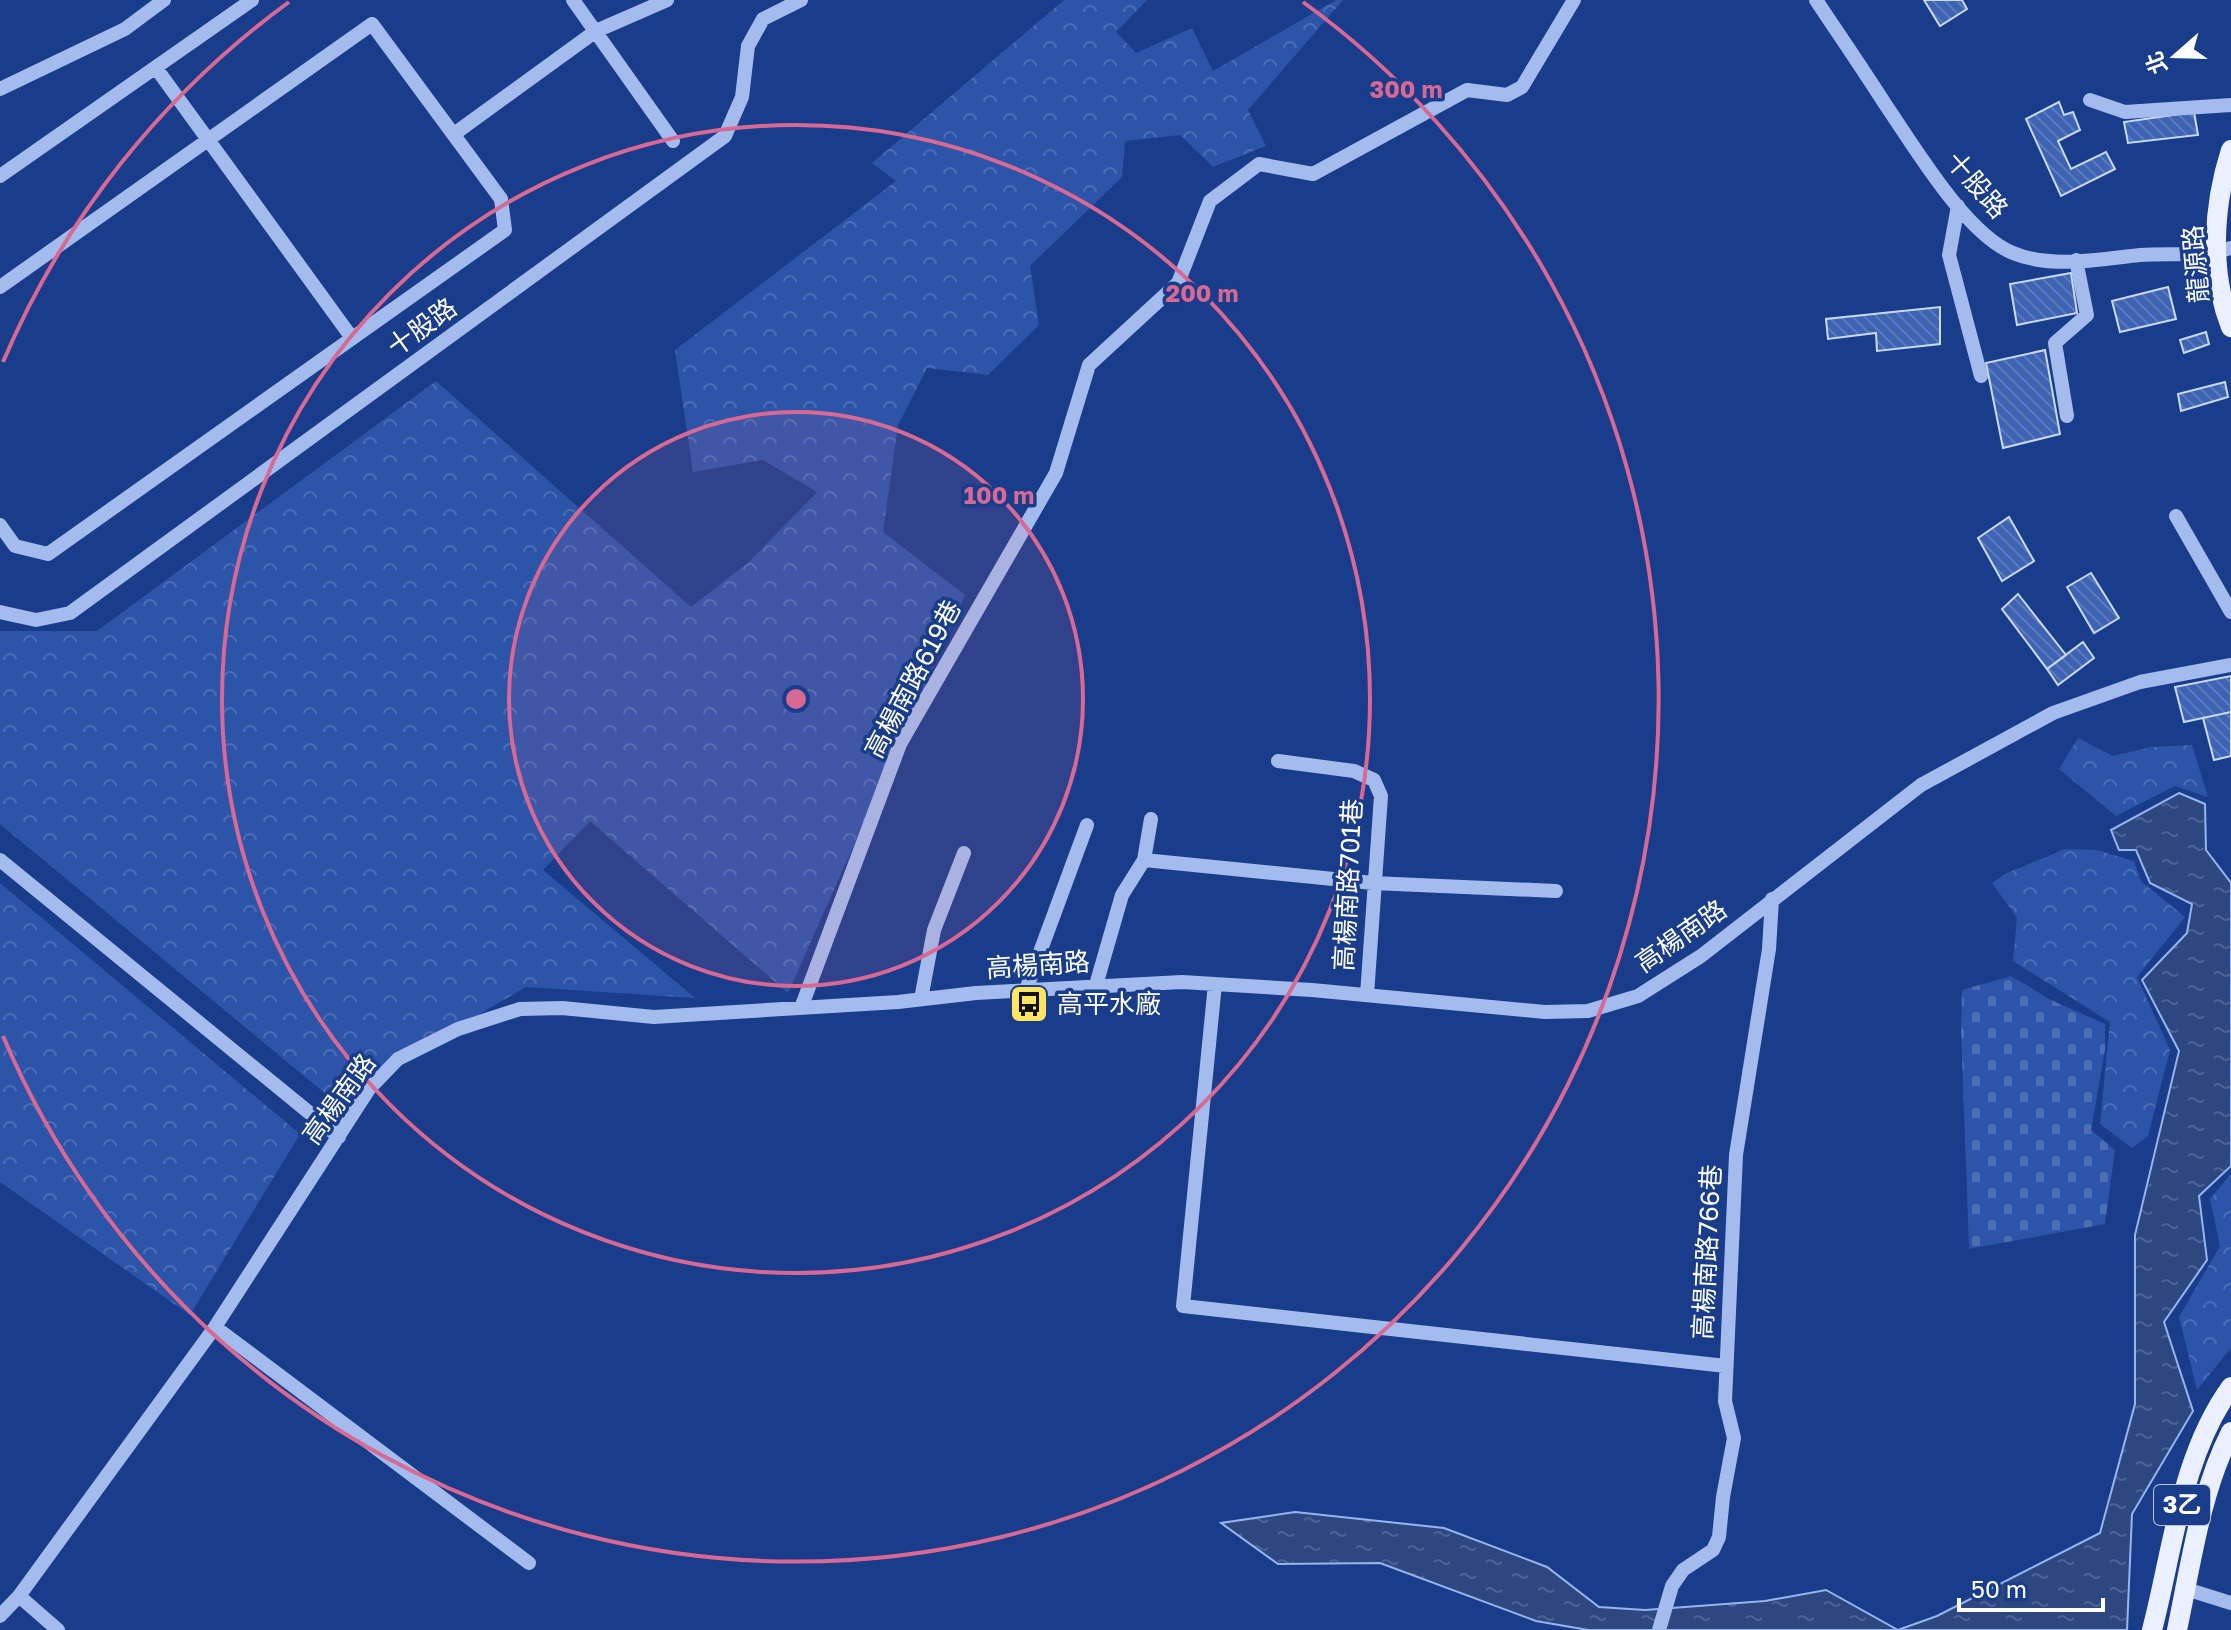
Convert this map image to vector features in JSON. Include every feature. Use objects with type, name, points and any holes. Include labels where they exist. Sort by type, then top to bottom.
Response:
[{"type":"main road","name":"龍源路","points":[[2231,150],[2223,175],[2216,218],[2223,250],[2231,327]]},
{"type":"main road","name":"3乙","points":[[2152,1630],[2165,1565],[2192,1470],[2208,1429],[2231,1387]]},
{"type":"main road","name":"3乙","points":[[2177,1630],[2202,1513],[2231,1432]]},
{"type":"street","points":[[0,89],[125,29],[164,0]]},
{"type":"street","points":[[0,176],[252,0]]},
{"type":"street","points":[[573,0],[673,141]]},
{"type":"street","points":[[454,134],[596,31],[667,0]]},
{"type":"street","name":"十股路","points":[[0,612],[36,620],[70,613],[725,136],[742,97],[748,46],[763,19],[801,0]]},
{"type":"street","name":"高楊南路619巷","points":[[801,1008],[900,744],[1056,473],[1089,365],[1178,283],[1210,201],[1259,164],[1313,174],[1467,90],[1507,95],[1522,87],[1574,0]]},
{"type":"street","name":"十股路","points":[[1816,0],[1919,155],[1958,206],[1985,234],[2013,253],[2048,261],[2223,250]]},
{"type":"street","points":[[0,287],[372,24],[501,199],[505,230],[48,554],[15,546],[0,525]]},
{"type":"street","points":[[156,68],[352,338]]},
{"type":"street","points":[[2090,100],[2125,112],[2231,105]]},
{"type":"street","points":[[1958,206],[1949,255],[1981,376]]},
{"type":"street","points":[[2067,416],[2055,343],[2087,315],[2076,260]]},
{"type":"street","points":[[2176,516],[2231,612]]},
{"type":"street","name":"高楊南路","points":[[0,1616],[19,1596],[215,1327],[369,1089],[398,1059],[458,1029],[520,1009],[562,1008],[654,1017],[1096,985],[1182,982],[1545,1012],[1588,1011],[1638,996],[1701,956],[1921,785],[2053,713],[2140,682],[2231,665]]},
{"type":"street","name":"高楊南路701巷","points":[[1278,761],[1354,771],[1374,780],[1381,796],[1367,995]]},
{"type":"street","points":[[1096,985],[1122,895],[1144,860],[1151,819]]},
{"type":"street","points":[[1026,990],[1087,825]]},
{"type":"street","points":[[921,999],[934,930],[964,853]]},
{"type":"street","points":[[0,860],[339,1137]]},
{"type":"street","points":[[1144,860],[1373,883],[1556,891]]},
{"type":"street","name":"高楊南路766巷","points":[[1659,1630],[1672,1586],[1683,1570],[1713,1550],[1719,1537],[1734,1438],[1725,1401],[1736,1155],[1761,1002],[1772,899]]},
{"type":"street","points":[[1215,984],[1183,1306],[1726,1366]]},
{"type":"street","points":[[215,1327],[529,1563]]},
{"type":"street","points":[[2186,1589],[2231,1603]]},
{"type":"street","points":[[19,1596],[58,1630]]},
{"type":"green space","points":[[1064,0],[1147,0],[1116,32],[1136,53],[1192,28],[1213,71],[1336,0],[1343,0],[1248,110],[1266,146],[1213,167],[1180,135],[1125,141],[1122,177],[1030,266],[1039,325],[988,375],[927,368],[898,425],[883,532],[965,595],[788,993],[590,821],[543,870],[695,998],[526,987],[333,1100],[0,824],[0,631],[97,631],[436,381],[691,607],[749,562],[817,492],[763,460],[693,472],[675,350],[896,181],[872,163]]},
{"type":"green space","points":[[2078,738],[2113,756],[2151,747],[2192,745],[2208,797],[2175,786],[2116,816],[2059,769]]},
{"type":"green space","points":[[2065,849],[2097,850],[2134,861],[2141,881],[2185,917],[2137,977],[2170,1050],[2148,1136],[2132,1148],[2100,1124],[2110,1022],[2013,961],[2017,918],[1992,883],[2007,873]]},
{"type":"green space","points":[[0,883],[300,1134],[190,1315],[0,1182]]},
{"type":"green space","points":[[2011,976],[2051,1000],[2105,1024],[2105,1050],[2091,1130],[2115,1150],[2105,1224],[1969,1249],[1962,990]]},
{"type":"green space","points":[[2231,1174],[2231,1348],[2197,1390],[2179,1317],[2220,1246],[2210,1199]]},
{"type":"water","points":[[2179,793],[2205,804],[2206,850],[2231,883],[2231,1166],[2199,1196],[2207,1260],[2164,1322],[2193,1411],[2132,1514],[2127,1630],[1898,1630],[1937,1616],[2100,1533],[2135,1404],[2135,1235],[2179,1051],[2142,980],[2187,933],[2192,904],[2150,883],[2136,850],[2119,850],[2111,830]]},
{"type":"water","points":[[1295,1512],[1444,1528],[1547,1567],[1599,1607],[1645,1610],[1765,1601],[1826,1590],[1898,1630],[1588,1630],[1536,1621],[1380,1563],[1278,1564],[1221,1523]]},
{"type":"building","points":[[1924,0],[1962,0],[1967,9],[1940,26]]},
{"type":"building","points":[[2059,102],[2064,115],[2073,112],[2080,130],[2058,141],[2071,169],[2106,152],[2115,169],[2061,196],[2026,119]]},
{"type":"building","points":[[2194,112],[2198,135],[2128,143],[2124,122]]},
{"type":"building","points":[[2071,273],[2077,313],[2017,325],[2010,284]]},
{"type":"building","points":[[2168,287],[2176,319],[2120,332],[2112,301]]},
{"type":"building","points":[[1940,307],[1940,344],[1877,351],[1876,333],[1828,339],[1826,319]]},
{"type":"building","points":[[2206,332],[2209,344],[2184,353],[2180,340]]},
{"type":"building","points":[[2045,350],[2060,434],[2003,448],[1986,363]]},
{"type":"building","points":[[2225,382],[2228,397],[2181,411],[2178,394]]},
{"type":"building","points":[[2009,517],[2034,561],[2002,581],[1978,538]]},
{"type":"building","points":[[2091,573],[2119,618],[2094,633],[2067,587]]},
{"type":"building","points":[[2018,594],[2066,655],[2047,669],[2002,609]]},
{"type":"building","points":[[2083,642],[2094,658],[2058,685],[2047,669]]},
{"type":"building","points":[[2231,676],[2231,712],[2184,722],[2175,687]]},
{"type":"building","points":[[2231,712],[2231,756],[2214,760],[2203,718]]},
{"type":"place","name":"高平水廠","points":[[1029,1004]]}]
